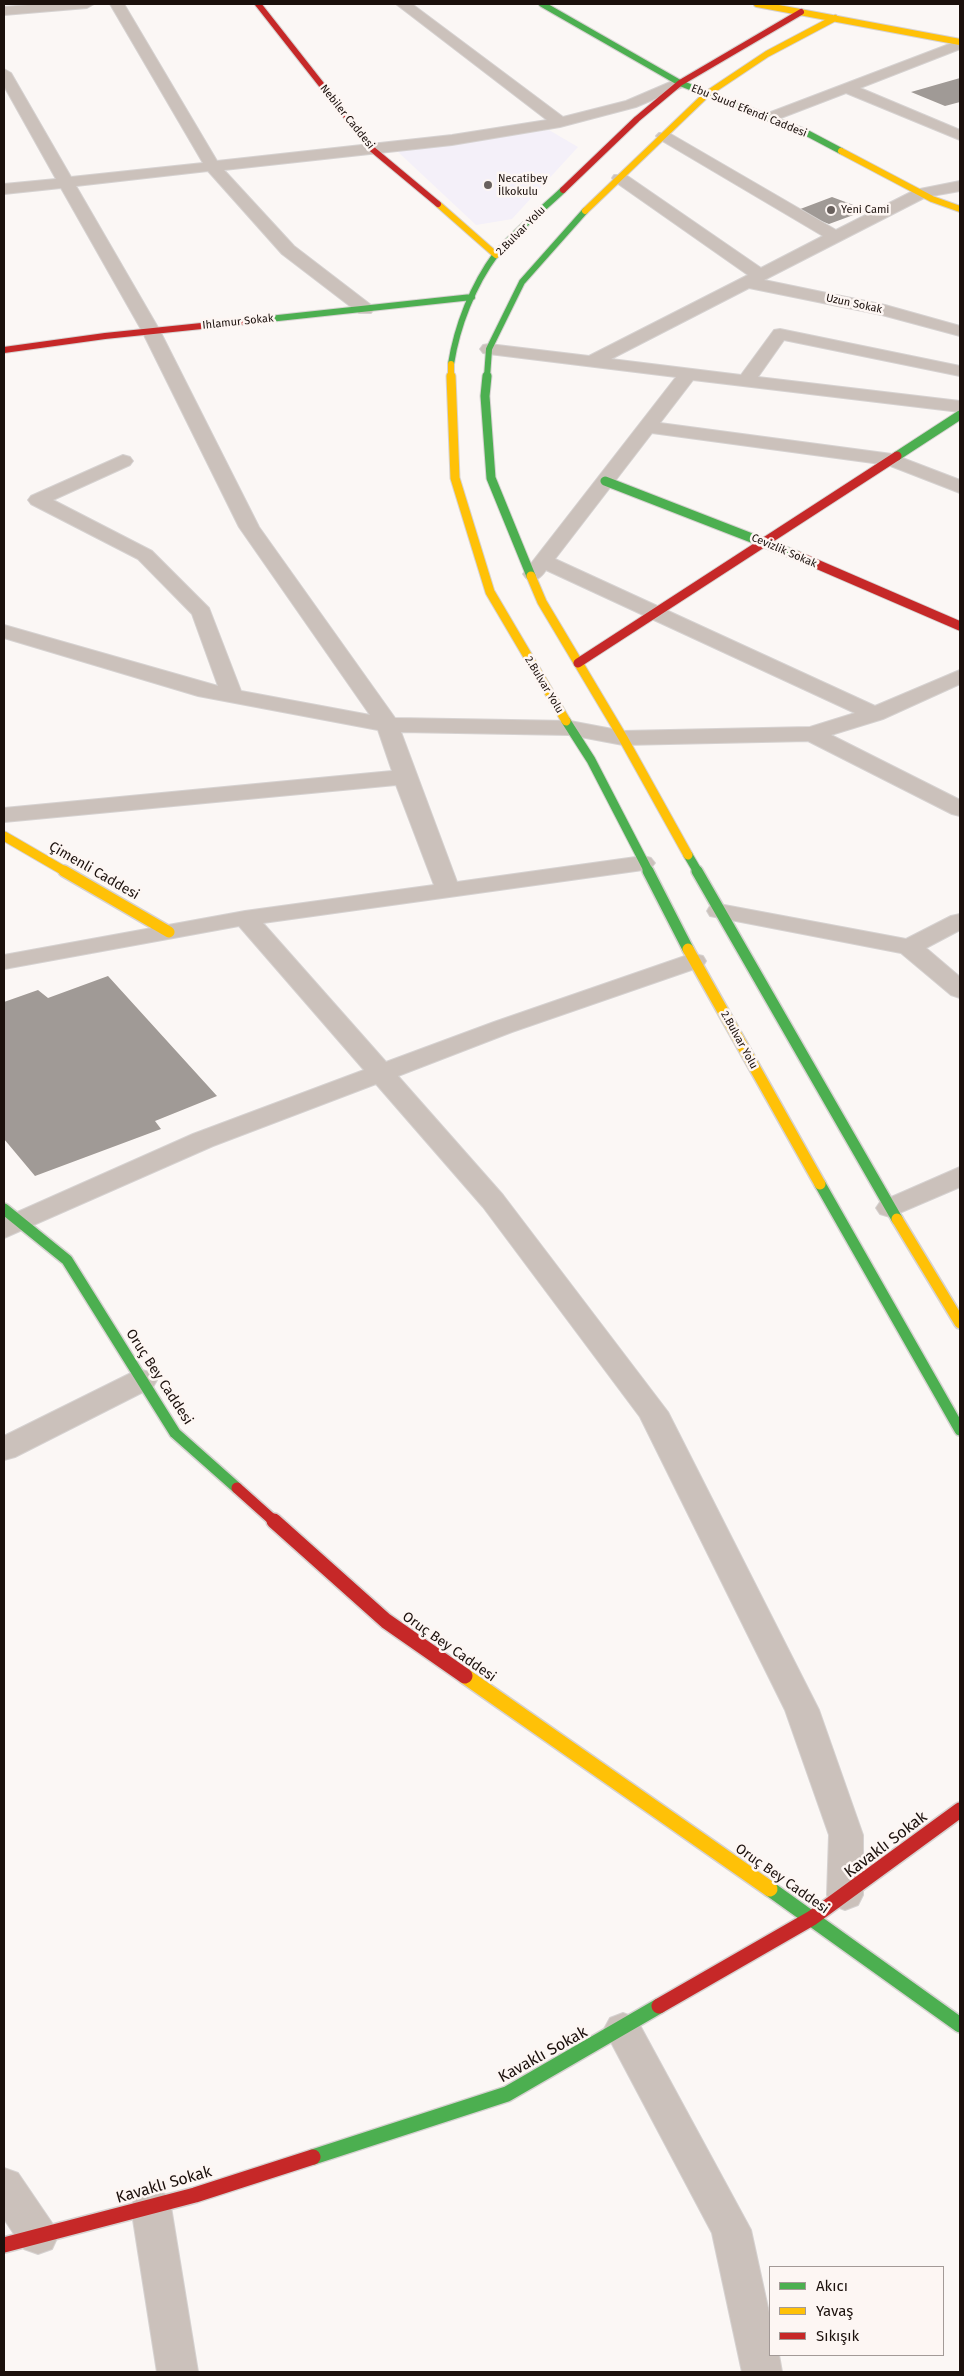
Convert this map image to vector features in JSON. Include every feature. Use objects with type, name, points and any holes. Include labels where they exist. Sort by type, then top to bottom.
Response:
[{"type":"main road","name":"Nebiler Caddesi","points":[[258,4],[372,149],[400,170],[496,255]]},
{"type":"main road","name":"Ebu Suud Efendi Caddesi","points":[[542,4],[680,83],[805,132],[921,193],[960,209]]},
{"type":"main road","points":[[757,4],[960,43]]},
{"type":"main road","name":"2.Bulvar Yolu","points":[[802,12],[680,83],[637,119],[496,255],[472,297],[452,353],[450,398],[455,478],[490,592],[570,728],[591,760],[694,961],[960,1430]]},
{"type":"main road","points":[[835,18],[767,54],[707,94],[576,220],[522,282],[489,349],[485,396],[491,478],[537,568],[542,602],[623,738],[719,911],[890,1208],[960,1323]]},
{"type":"main road","name":"Ihlamur Sokak","points":[[4,350],[151,331],[472,297]]},
{"type":"main road","points":[[578,663],[960,416]]},
{"type":"main road","name":"Cevizlik Sokak","points":[[605,481],[764,542],[960,626]]},
{"type":"main road","name":"Çimenli Caddesi","points":[[4,836],[169,932]]},
{"type":"main road","name":"Oruç Bey Caddesi","points":[[9,1220],[67,1260],[175,1433],[386,1621],[812,1918],[960,2025]]},
{"type":"main road","name":"Kavaklı Sokak","points":[[21,2241],[195,2195],[507,2094],[623,2029],[812,1918],[845,1896],[960,1810]]},
{"type":"street","points":[[4,11],[87,4]]},
{"type":"street","points":[[117,4],[213,167],[288,250],[365,309]]},
{"type":"street","points":[[403,4],[560,122]]},
{"type":"street","points":[[768,118],[960,43]]},
{"type":"street","points":[[4,73],[68,182],[151,331],[249,527],[388,726],[405,777],[448,890]]},
{"type":"street","points":[[4,189],[452,140],[560,122],[631,104],[680,83]]},
{"type":"street","points":[[847,88],[960,136]]},
{"type":"street","points":[[664,136],[836,237]]},
{"type":"street","points":[[620,178],[753,279]]},
{"type":"street","points":[[591,362],[921,193],[960,186]]},
{"type":"street","name":"Uzun Sokak","points":[[753,279],[886,310],[960,331]]},
{"type":"street","points":[[745,381],[780,334],[960,371]]},
{"type":"street","points":[[489,349],[960,407]]},
{"type":"street","points":[[688,374],[537,568],[655,613],[875,714]]},
{"type":"street","points":[[648,427],[892,460],[960,487]]},
{"type":"street","points":[[123,461],[38,500],[145,555],[202,612],[232,695]]},
{"type":"street","points":[[4,631],[198,689],[388,726],[570,728],[623,738],[812,734],[875,714],[960,676]]},
{"type":"street","points":[[812,734],[960,809]]},
{"type":"street","points":[[4,814],[405,777]]},
{"type":"street","points":[[4,962],[245,918],[643,863]]},
{"type":"street","points":[[719,911],[909,946],[960,990]]},
{"type":"street","points":[[245,918],[493,1201],[653,1412],[802,1710],[846,1835],[845,1896]]},
{"type":"street","points":[[909,946],[960,921]]},
{"type":"street","points":[[9,1220],[204,1140],[382,1073],[694,961]]},
{"type":"street","points":[[890,1208],[960,1176]]},
{"type":"street","points":[[4,1449],[142,1380]]},
{"type":"street","points":[[623,2029],[731,2230],[762,2372]]},
{"type":"street","points":[[4,2186],[21,2241]]},
{"type":"street","points":[[151,2207],[178,2372]]},
{"type":"shaded area","name":"Necatibey İlkokulu","points":[[549,130],[578,147],[512,219],[476,225],[397,151]]},
{"type":"building","points":[[960,78],[960,102],[945,106],[911,92]]},
{"type":"building","name":"Yeni Cami","points":[[832,197],[867,210],[829,224],[795,211]]},
{"type":"building","points":[[108,976],[217,1096],[155,1121],[161,1129],[35,1176],[4,1139],[4,1002],[38,990],[48,998]]},
{"type":"traffic: fast","points":[[542,4],[680,83],[805,132],[841,151]]},
{"type":"traffic: fast","points":[[451,364],[461,323],[474,292],[489,265],[511,238],[563,190]]},
{"type":"traffic: fast","points":[[531,576],[491,478],[485,396],[489,349],[522,282],[585,211]]},
{"type":"traffic: fast","points":[[269,319],[472,297]]},
{"type":"traffic: fast","points":[[897,456],[960,415]]},
{"type":"traffic: fast","points":[[605,481],[798,556]]},
{"type":"traffic: fast","points":[[566,721],[591,760],[688,949]]},
{"type":"traffic: fast","points":[[688,855],[897,1219]]},
{"type":"traffic: fast","points":[[820,1184],[960,1430]]},
{"type":"traffic: fast","points":[[4,1209],[67,1260],[175,1433],[237,1488]]},
{"type":"traffic: fast","points":[[770,1889],[960,2025]]},
{"type":"traffic: fast","points":[[313,2157],[507,2094],[659,2006]]},
{"type":"traffic: slow","points":[[757,4],[960,42]]},
{"type":"traffic: slow","points":[[585,211],[707,94],[767,54],[835,18]]},
{"type":"traffic: slow","points":[[841,151],[932,199],[960,209]]},
{"type":"traffic: slow","points":[[438,204],[496,255]]},
{"type":"traffic: slow","points":[[451,364],[450,398],[455,478],[490,592],[566,721]]},
{"type":"traffic: slow","points":[[531,576],[542,602],[623,738],[688,855]]},
{"type":"traffic: slow","points":[[4,836],[169,932]]},
{"type":"traffic: slow","points":[[688,949],[820,1184]]},
{"type":"traffic: slow","points":[[897,1219],[960,1323]]},
{"type":"traffic: slow","points":[[465,1676],[770,1889]]},
{"type":"traffic: jam","points":[[258,4],[372,149],[438,204]]},
{"type":"traffic: jam","points":[[563,190],[637,119],[680,83],[801,12]]},
{"type":"traffic: jam","points":[[4,350],[105,336],[269,319]]},
{"type":"traffic: jam","points":[[578,663],[897,456]]},
{"type":"traffic: jam","points":[[798,556],[960,626]]},
{"type":"traffic: jam","points":[[237,1488],[386,1621],[465,1676]]},
{"type":"traffic: jam","points":[[659,2006],[812,1918],[960,1810]]},
{"type":"traffic: jam","points":[[4,2245],[195,2195],[313,2157]]},
{"type":"place","name":"Necatibey İlkokulu","points":[[488,185]]},
{"type":"place","name":"Yeni Cami","points":[[831,210]]}]
